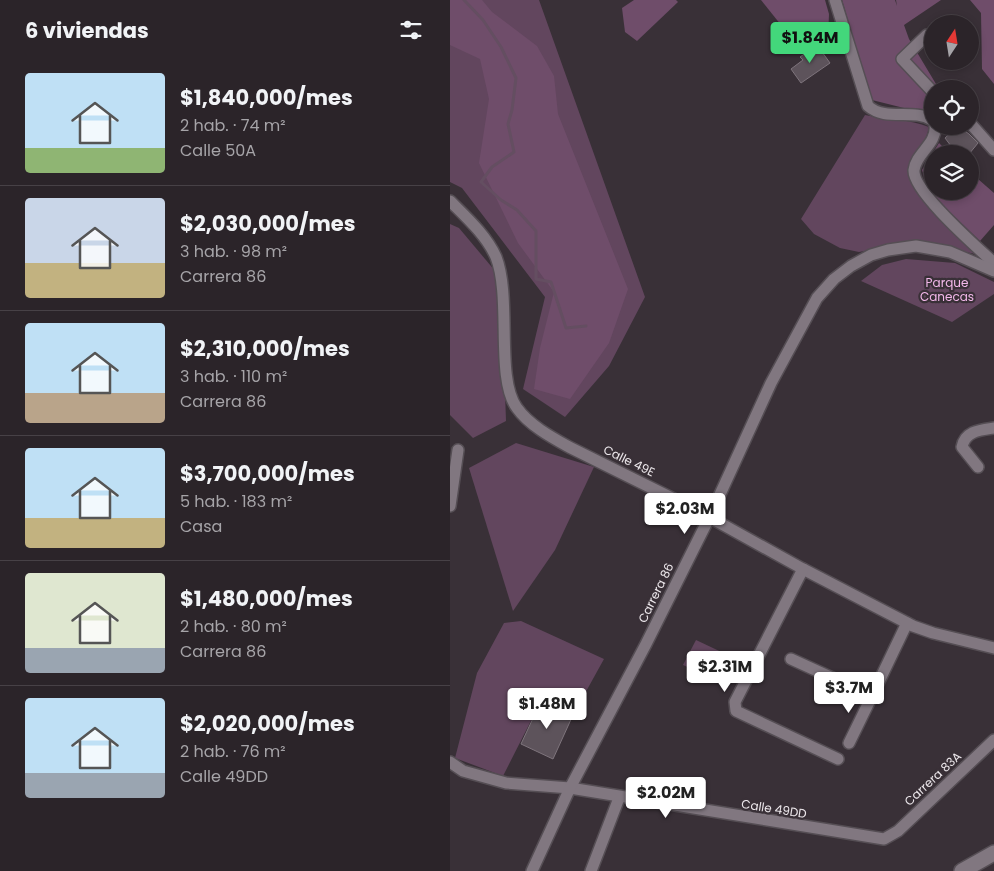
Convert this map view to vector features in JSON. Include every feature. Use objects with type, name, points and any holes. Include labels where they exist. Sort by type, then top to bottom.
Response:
[{"type":"street","points":[[835,0],[868,106],[882,113],[924,116]]},
{"type":"street","points":[[924,37],[902,59],[924,82]]},
{"type":"street","points":[[979,133],[994,150]]},
{"type":"street","points":[[933,135],[915,166],[916,181],[944,216],[994,263]]},
{"type":"street","name":"Calle 49E","points":[[450,201],[483,235],[495,256],[500,270],[508,389],[516,407],[540,429],[569,447],[708,517],[907,623],[933,633],[994,648]]},
{"type":"street","name":"Carrera 86","points":[[532,871],[570,788],[646,644],[771,383],[817,298],[834,279],[851,266],[888,250],[916,246],[950,252],[994,271]]},
{"type":"street","points":[[978,467],[962,447],[963,441],[977,430],[994,428]]},
{"type":"street","points":[[450,506],[458,450]]},
{"type":"street","points":[[803,569],[735,702],[736,711],[838,759]]},
{"type":"street","points":[[848,743],[907,623]]},
{"type":"street","points":[[792,659],[872,696]]},
{"type":"street","name":"Carrera 83A","points":[[890,837],[994,740]]},
{"type":"street","name":"Calle 49DD","points":[[450,762],[463,771],[498,781],[570,788],[619,798],[873,838],[890,837]]},
{"type":"street","points":[[591,871],[619,798]]},
{"type":"street","points":[[962,871],[994,853]]},
{"type":"green space","points":[[450,0],[539,0],[645,297],[609,366],[565,417],[523,389],[545,297],[462,188],[450,182]]},
{"type":"green space","points":[[865,115],[914,122],[924,125],[924,135],[927,135],[913,161],[909,175],[928,205],[976,254],[911,242],[859,252],[840,248],[814,234],[801,219]]},
{"type":"green space","points":[[450,224],[459,228],[501,278],[506,421],[473,438],[450,415]]},
{"type":"green space","name":"Parque Canecas","points":[[906,259],[955,263],[994,282],[994,294],[952,322],[861,281],[882,265]]},
{"type":"green space","points":[[516,443],[594,467],[555,550],[513,611],[469,468]]},
{"type":"green space","points":[[521,621],[604,659],[573,715],[541,701],[503,776],[455,758],[477,673],[504,623]]},
{"type":"green space","points":[[696,640],[732,657],[719,681],[683,665]]},
{"type":"shaded area","points":[[450,0],[482,0],[492,12],[537,46],[554,76],[558,114],[628,289],[609,343],[570,399],[534,389],[540,348],[554,292],[518,243],[479,163],[489,99],[480,59],[450,45]]},
{"type":"shaded area","points":[[634,0],[676,0],[678,2],[637,41],[625,32],[622,8]]},
{"type":"shaded area","points":[[761,0],[825,0],[829,14],[828,38],[801,50]]},
{"type":"shaded area","points":[[842,0],[895,0],[897,6],[896,0],[941,0],[904,25],[909,39],[924,64],[924,70],[928,70],[934,80],[924,80],[924,113],[872,100]]},
{"type":"shaded area","points":[[970,0],[994,0],[994,84],[982,69],[981,13]]},
{"type":"shaded area","points":[[979,180],[994,193],[994,225],[980,241],[937,200],[979,200]]},
{"type":"building","points":[[817,45],[830,63],[801,83],[791,69],[803,60],[800,57]]},
{"type":"building","points":[[948,135],[970,135],[978,143],[976,145],[950,145],[945,138]]},
{"type":"building","points":[[541,701],[573,715],[553,759],[521,744]]},
{"type":"waterway","points":[[464,0],[483,20],[501,47],[516,78],[512,110],[508,124],[514,152],[492,167],[481,182],[501,200],[517,210],[536,231],[536,279],[551,282],[566,328],[586,326]]}]
